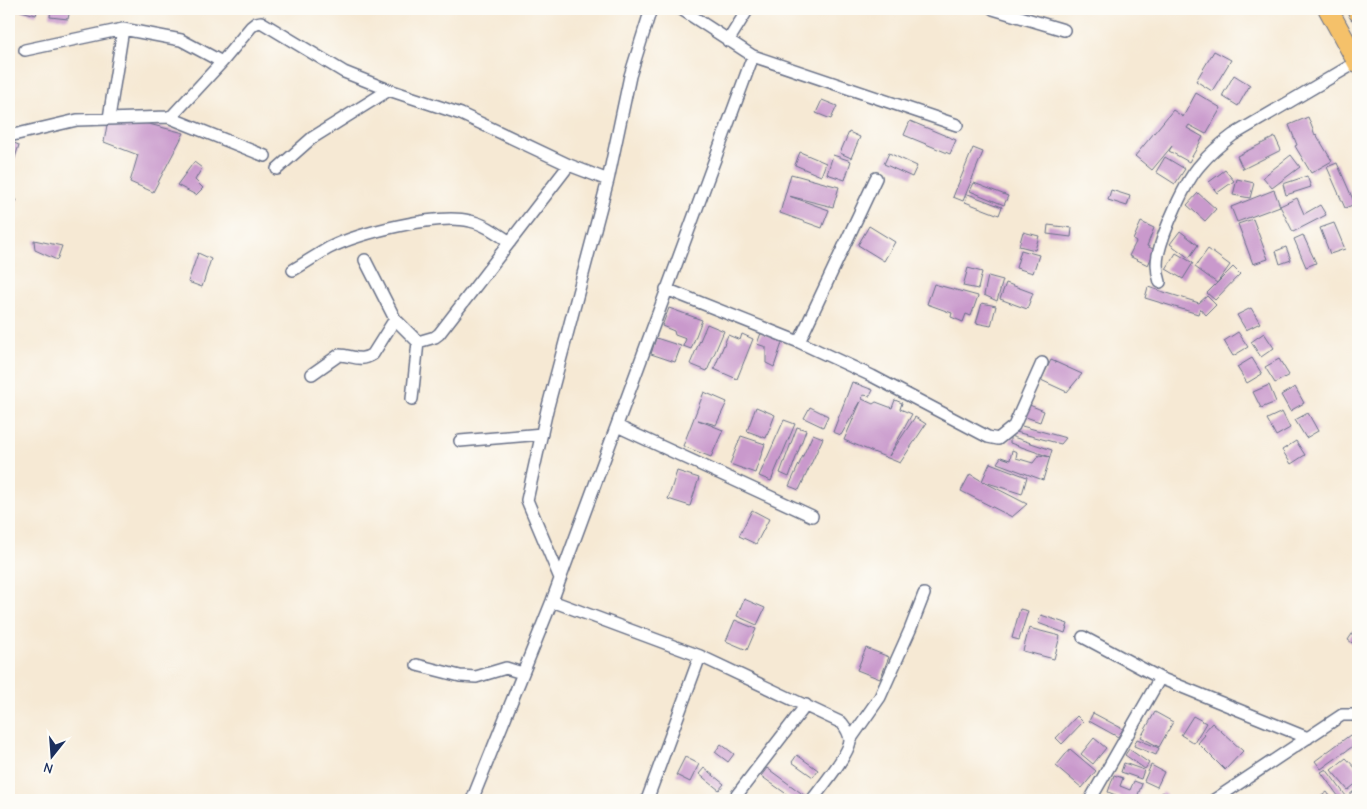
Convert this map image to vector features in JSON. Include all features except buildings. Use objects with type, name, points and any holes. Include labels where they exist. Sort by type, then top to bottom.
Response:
[{"type":"main road","points":[[1328,9],[1358,63]]},
{"type":"street","points":[[560,578],[527,500],[542,434],[608,180],[630,76],[651,9]]},
{"type":"street","points":[[681,9],[753,56],[957,125]]},
{"type":"street","points":[[728,41],[748,9]]},
{"type":"street","points":[[993,9],[1064,30]]},
{"type":"street","points":[[168,117],[177,112],[251,26],[261,22],[344,72],[389,90],[461,114],[569,165],[608,180]]},
{"type":"street","points":[[109,118],[123,29]]},
{"type":"street","points":[[25,50],[123,29],[181,40],[222,62]]},
{"type":"street","points":[[472,800],[552,601],[753,56]]},
{"type":"street","points":[[1160,282],[1157,270],[1162,241],[1189,178],[1201,163],[1218,146],[1233,135],[1358,63]]},
{"type":"street","points":[[277,169],[312,138],[389,90]]},
{"type":"street","points":[[9,136],[77,120],[168,117],[264,156]]},
{"type":"street","points":[[418,342],[439,334],[569,165]]},
{"type":"street","points":[[799,342],[876,178]]},
{"type":"street","points":[[293,270],[330,248],[368,233],[433,220],[470,220],[482,224],[510,242]]},
{"type":"street","points":[[365,260],[395,319],[418,342]]},
{"type":"street","points":[[666,289],[799,342],[872,376],[988,437],[998,440],[1014,426],[1042,363]]},
{"type":"street","points":[[312,374],[339,355],[356,359],[370,356],[395,319]]},
{"type":"street","points":[[412,399],[418,342]]},
{"type":"street","points":[[617,426],[812,516]]},
{"type":"street","points":[[460,441],[542,434]]},
{"type":"street","points":[[812,800],[846,752],[850,740],[880,697],[924,594]]},
{"type":"street","points":[[552,601],[700,656],[806,705],[842,723],[848,731],[850,740]]},
{"type":"street","points":[[1083,637],[1160,678],[1308,738]]},
{"type":"street","points":[[647,800],[700,656]]},
{"type":"street","points":[[417,665],[460,676],[476,676],[506,668],[522,672]]},
{"type":"street","points":[[1090,800],[1160,678]]},
{"type":"street","points":[[733,800],[806,705]]},
{"type":"street","points":[[1214,800],[1342,715],[1358,716]]}]
